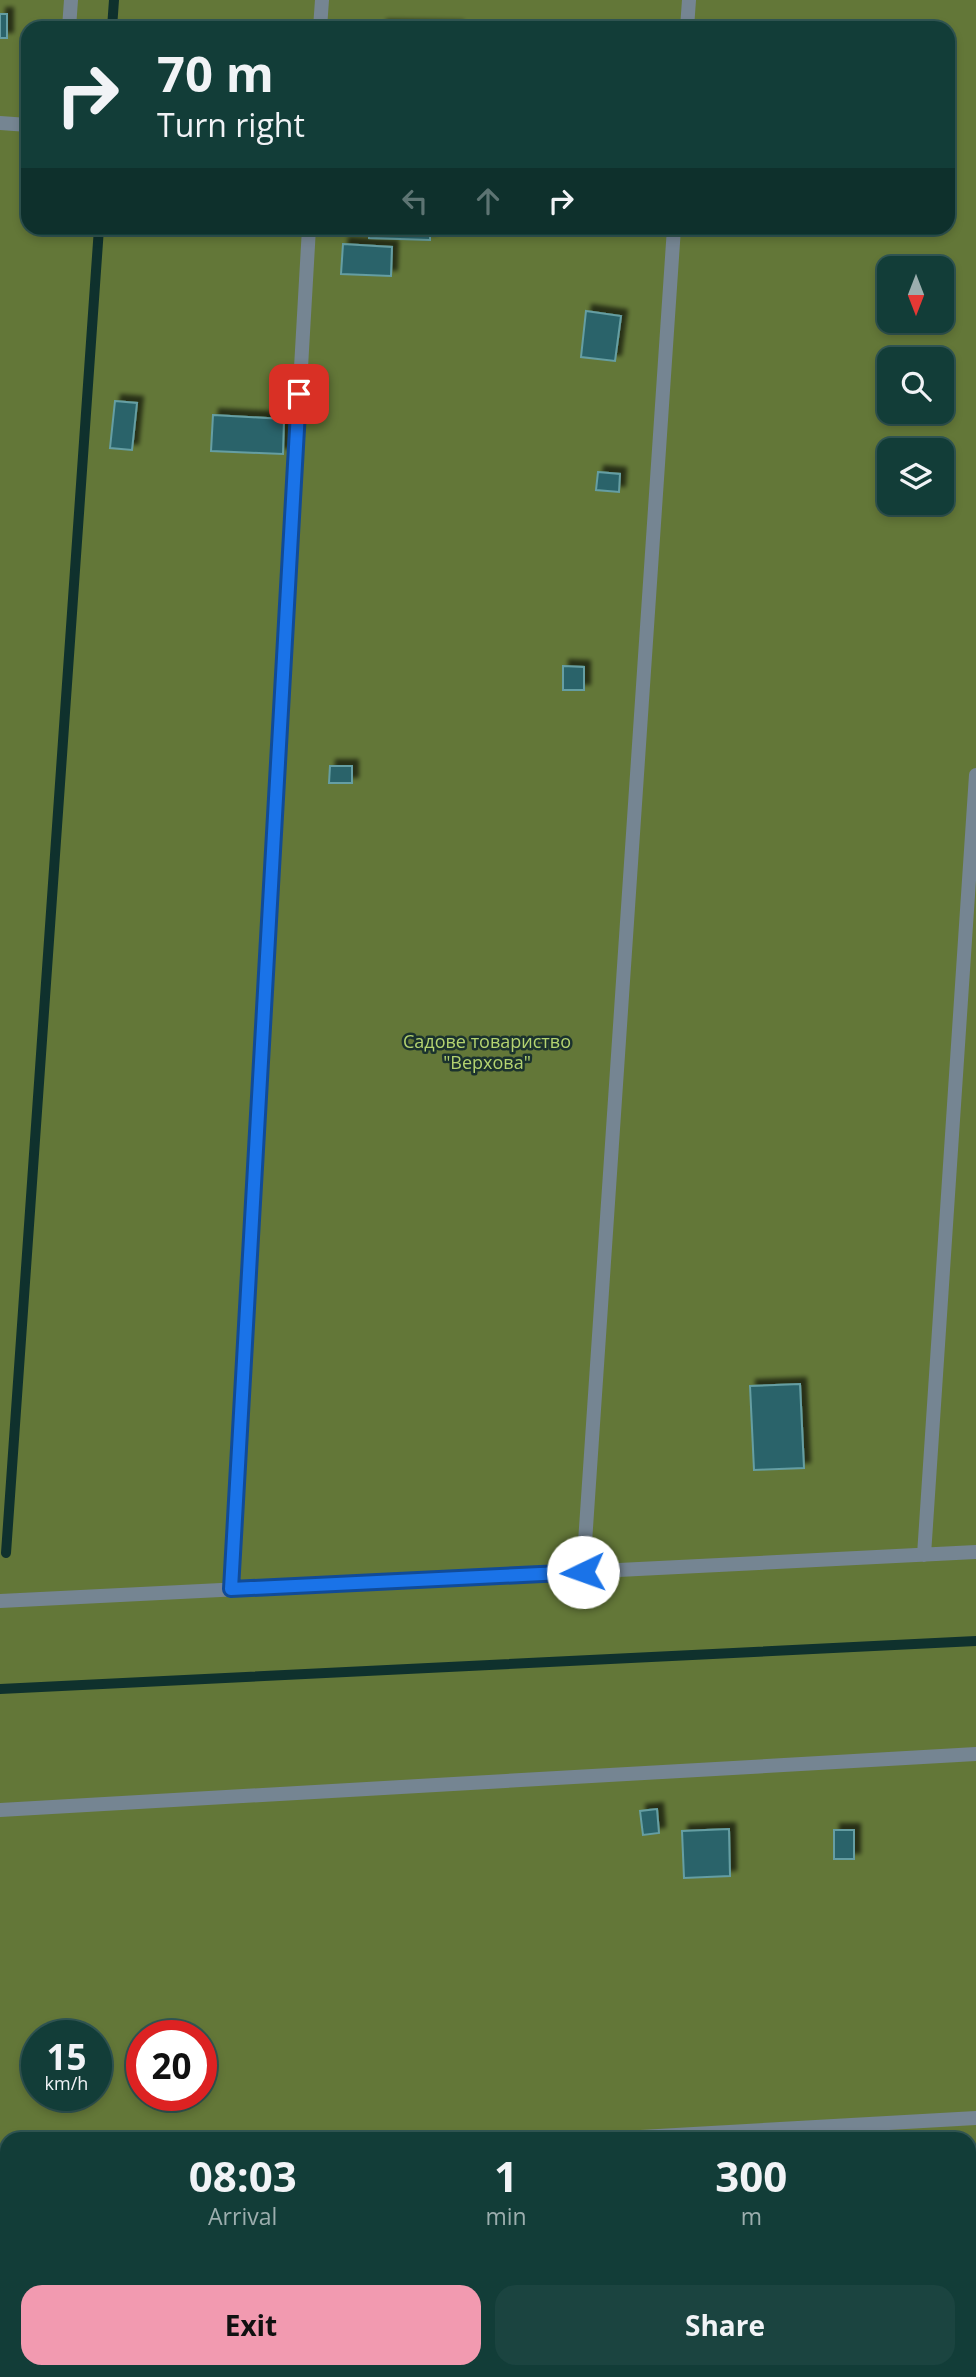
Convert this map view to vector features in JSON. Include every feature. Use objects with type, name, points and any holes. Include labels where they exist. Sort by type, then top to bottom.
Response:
[{"type":"lane","points":[[70,21],[71,0]]},
{"type":"lane","points":[[320,21],[322,0]]},
{"type":"lane","points":[[688,21],[689,0]]},
{"type":"lane","points":[[0,123],[21,124]]},
{"type":"lane","points":[[231,1589],[309,235]]},
{"type":"lane","points":[[583,1572],[674,235]]},
{"type":"lane","points":[[924,1555],[976,775]]},
{"type":"lane","points":[[0,1601],[976,1552]]},
{"type":"lane","points":[[0,1810],[976,1754]]},
{"type":"lane","points":[[734,2132],[976,2119]]},
{"type":"green space","name":"Садове товариство \"Верхова\"","points":[[0,0],[976,0],[976,2132],[0,2132]]},
{"type":"building","points":[[0,14],[7,14],[7,38],[0,38]]},
{"type":"building","points":[[369,235],[430,235],[430,240],[369,238]]},
{"type":"building","points":[[343,244],[392,247],[391,276],[341,274]]},
{"type":"building","points":[[586,311],[621,316],[615,361],[581,357]]},
{"type":"building","points":[[115,401],[137,403],[132,450],[110,448]]},
{"type":"building","points":[[213,415],[284,419],[283,454],[211,451]]},
{"type":"building","points":[[598,472],[620,474],[619,492],[596,490]]},
{"type":"building","points":[[563,666],[584,667],[584,690],[563,690]]},
{"type":"building","points":[[330,766],[352,766],[352,783],[329,783]]},
{"type":"building","points":[[800,1384],[804,1468],[754,1470],[750,1386]]},
{"type":"building","points":[[657,1809],[659,1833],[643,1835],[640,1811]]},
{"type":"building","points":[[729,1829],[730,1876],[684,1878],[682,1831]]},
{"type":"building","points":[[834,1830],[854,1830],[854,1859],[834,1859]]},
{"type":"waterway","points":[[112,21],[114,0]]},
{"type":"waterway","points":[[6,1553],[99,235]]},
{"type":"waterway","points":[[0,1689],[976,1641]]},
{"type":"route","points":[[299,394],[231,1589],[583,1572]]}]
